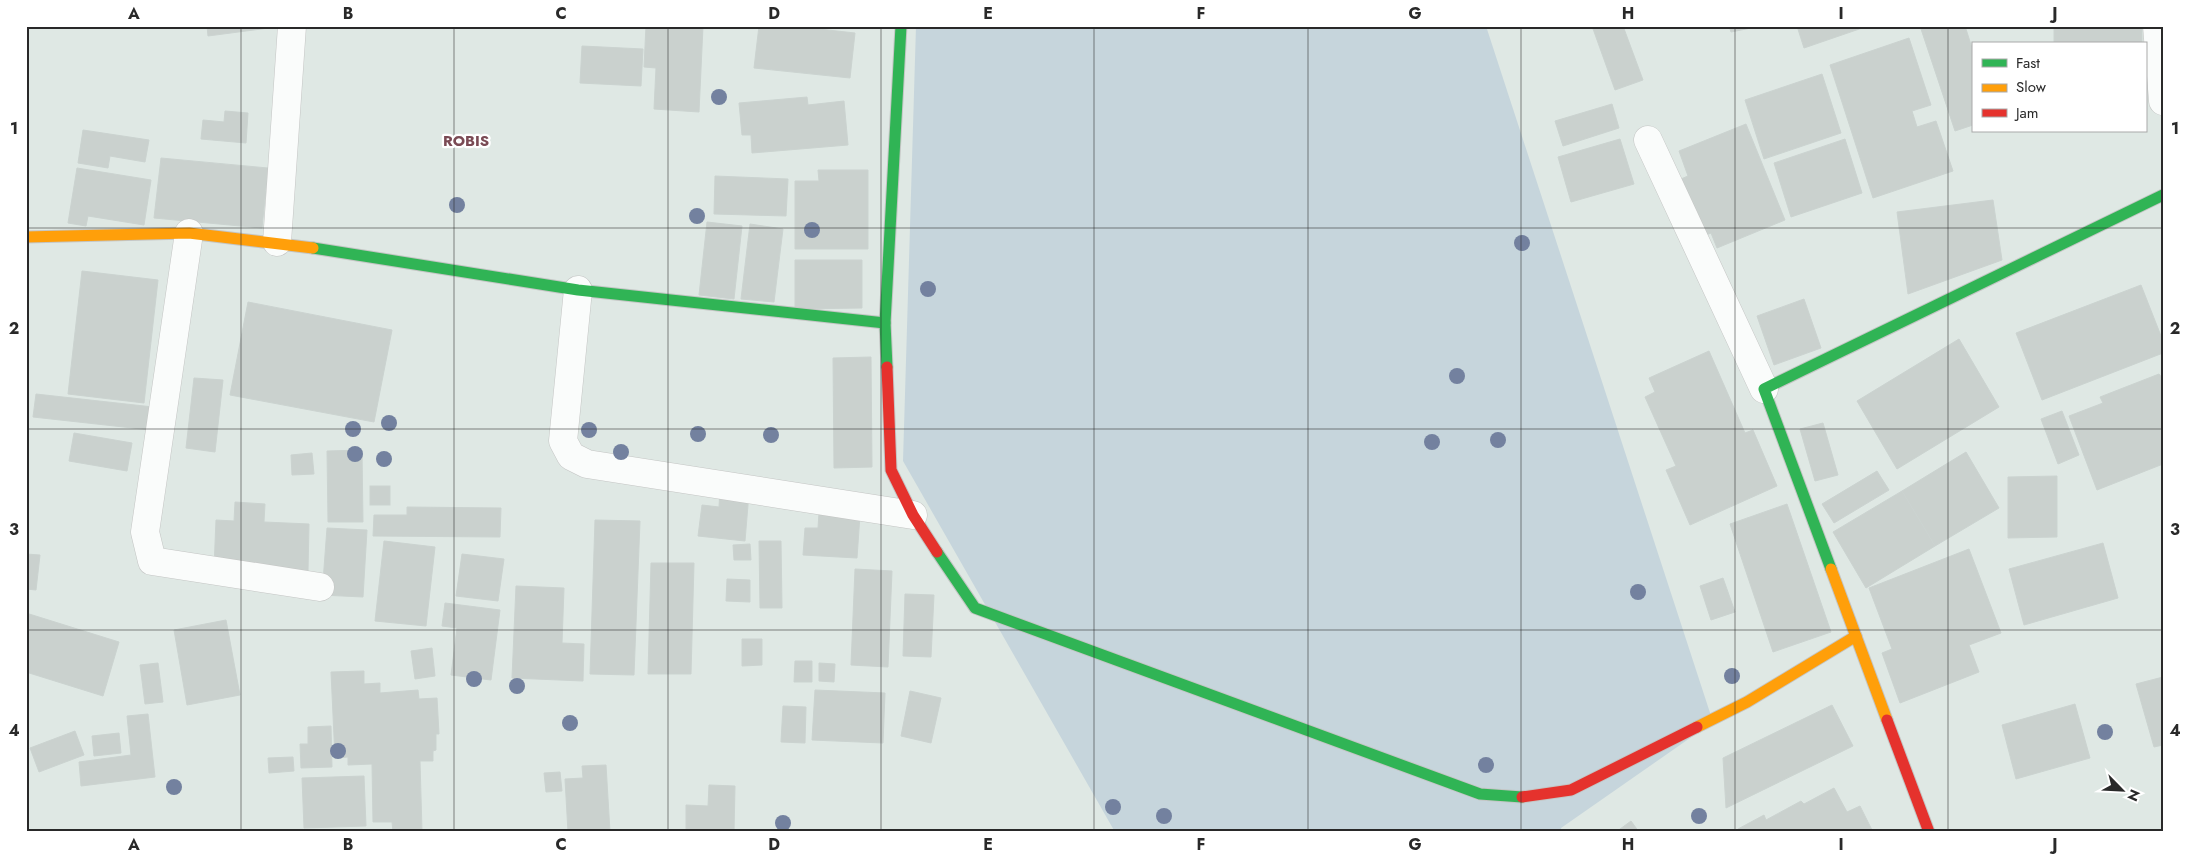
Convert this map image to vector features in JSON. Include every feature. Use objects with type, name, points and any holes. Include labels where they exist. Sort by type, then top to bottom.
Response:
[{"type":"street","points":[[278,242],[292,26]]},
{"type":"street","points":[[901,26],[885,323],[890,470],[913,515],[975,608],[1480,794],[1518,798],[1571,790],[1747,702],[1856,636]]},
{"type":"street","points":[[2157,26],[2163,101]]},
{"type":"street","points":[[1648,140],[1764,389],[1929,832]]},
{"type":"street","points":[[1764,389],[2163,195]]},
{"type":"street","points":[[189,233],[145,532],[152,561],[320,588]]},
{"type":"street","points":[[26,237],[189,233],[278,242],[578,290],[885,323]]},
{"type":"street","points":[[578,290],[563,441],[571,456],[587,464],[913,515]]},
{"type":"shaded area","points":[[916,26],[1486,26],[1713,722],[1561,828],[1562,832],[1115,832],[903,461]]},
{"type":"building","points":[[207,26],[284,26],[208,36]]},
{"type":"building","points":[[646,26],[703,26],[699,112],[654,109],[656,68],[644,67]]},
{"type":"building","points":[[759,26],[792,26],[855,33],[850,78],[754,68]]},
{"type":"building","points":[[1592,26],[1623,26],[1643,80],[1615,90]]},
{"type":"building","points":[[1729,26],[1761,26],[1731,32]]},
{"type":"building","points":[[1797,26],[1868,26],[1804,48]]},
{"type":"building","points":[[1931,26],[1965,26],[1972,48],[1972,125],[1955,131],[1921,29]]},
{"type":"building","points":[[2054,26],[2142,26],[2142,42],[2054,42]]},
{"type":"building","points":[[1909,38],[1931,105],[1912,111],[1917,127],[1936,121],[1953,171],[1873,198],[1830,65]]},
{"type":"building","points":[[582,46],[643,49],[641,86],[580,83]]},
{"type":"building","points":[[1822,74],[1841,133],[1764,159],[1745,100]]},
{"type":"building","points":[[807,97],[808,105],[844,101],[848,145],[752,153],[751,135],[742,135],[739,103]]},
{"type":"building","points":[[1612,104],[1619,128],[1563,146],[1555,121]]},
{"type":"building","points":[[225,111],[248,113],[246,143],[201,139],[203,120],[224,122]]},
{"type":"building","points":[[1746,124],[1785,220],[1717,248],[1711,233],[1704,236],[1681,179],[1688,176],[1679,151]]},
{"type":"building","points":[[83,130],[149,140],[145,162],[110,156],[108,168],[78,163]]},
{"type":"building","points":[[1620,139],[1634,184],[1571,202],[1558,157]]},
{"type":"building","points":[[1845,139],[1862,193],[1791,217],[1774,163]]},
{"type":"building","points":[[161,158],[268,168],[262,228],[154,218]]},
{"type":"building","points":[[77,168],[151,180],[144,225],[88,216],[86,226],[68,223]]},
{"type":"building","points":[[818,170],[868,170],[868,249],[795,249],[795,181],[819,181]]},
{"type":"building","points":[[715,176],[788,179],[786,216],[714,214]]},
{"type":"building","points":[[1993,200],[2002,260],[1908,294],[1897,212]]},
{"type":"building","points":[[707,222],[742,226],[734,299],[699,295]]},
{"type":"building","points":[[750,224],[783,229],[774,302],[741,299]]},
{"type":"building","points":[[795,260],[862,260],[862,308],[795,309]]},
{"type":"building","points":[[82,271],[158,280],[144,403],[68,394]]},
{"type":"building","points":[[2141,285],[2163,341],[2163,353],[2042,400],[2016,333]]},
{"type":"building","points":[[1804,299],[1821,348],[1774,365],[1757,316]]},
{"type":"building","points":[[248,302],[392,330],[374,422],[230,395]]},
{"type":"building","points":[[1959,339],[1999,407],[1897,469],[1857,401]]},
{"type":"building","points":[[1709,351],[1745,433],[1753,430],[1777,486],[1690,525],[1666,470],[1676,466],[1645,397],[1655,392],[1649,378]]},
{"type":"building","points":[[871,357],[872,467],[834,468],[833,358]]},
{"type":"building","points":[[2159,374],[2163,379],[2163,464],[2097,490],[2069,416],[2103,403],[2100,397]]},
{"type":"building","points":[[194,378],[223,380],[215,452],[186,448]]},
{"type":"building","points":[[36,394],[153,407],[151,430],[33,417]]},
{"type":"building","points":[[2062,411],[2079,455],[2058,464],[2041,419]]},
{"type":"building","points":[[1823,423],[1838,475],[1815,481],[1800,429]]},
{"type":"building","points":[[74,433],[132,443],[127,471],[69,461]]},
{"type":"building","points":[[362,450],[363,522],[328,522],[327,451]]},
{"type":"building","points":[[1966,452],[1999,508],[1935,546],[1902,491]]},
{"type":"building","points":[[312,453],[314,474],[292,475],[291,455]]},
{"type":"building","points":[[1877,471],[1889,490],[1834,523],[1822,504]]},
{"type":"building","points":[[2057,476],[2057,537],[2008,538],[2008,477]]},
{"type":"building","points":[[370,486],[390,486],[390,505],[370,505]]},
{"type":"building","points":[[720,490],[749,493],[745,541],[698,536],[702,505],[719,507]]},
{"type":"building","points":[[1902,491],[1935,546],[1866,588],[1833,532]]},
{"type":"building","points":[[235,502],[265,504],[264,522],[309,524],[308,571],[214,568],[216,520],[234,521]]},
{"type":"building","points":[[1787,504],[1831,632],[1773,652],[1730,524]]},
{"type":"building","points":[[407,507],[501,508],[500,537],[373,536],[374,515],[407,515]]},
{"type":"building","points":[[819,513],[860,515],[857,558],[803,555],[805,528],[818,528]]},
{"type":"building","points":[[595,520],[640,521],[634,675],[590,674]]},
{"type":"building","points":[[327,528],[367,530],[363,597],[322,595]]},
{"type":"building","points":[[384,541],[435,547],[426,626],[375,621]]},
{"type":"building","points":[[759,541],[781,541],[782,608],[760,608]]},
{"type":"building","points":[[2103,543],[2118,598],[2024,625],[2009,569]]},
{"type":"building","points":[[750,544],[751,560],[734,560],[733,545]]},
{"type":"building","points":[[1969,549],[2001,633],[1969,645],[1979,672],[1900,703],[1882,653],[1892,649],[1869,588]]},
{"type":"building","points":[[26,554],[40,555],[36,590],[26,589]]},
{"type":"building","points":[[462,554],[504,559],[498,601],[456,596]]},
{"type":"building","points":[[651,563],[694,563],[691,674],[648,674]]},
{"type":"building","points":[[855,569],[892,571],[888,667],[851,665]]},
{"type":"building","points":[[1723,578],[1735,612],[1711,620],[1700,586]]},
{"type":"building","points":[[727,579],[750,580],[750,602],[726,601]]},
{"type":"building","points":[[516,586],[564,588],[562,643],[584,644],[583,681],[512,678]]},
{"type":"building","points":[[905,594],[934,595],[931,657],[903,656]]},
{"type":"building","points":[[445,603],[500,610],[491,680],[451,675],[457,628],[442,626]]},
{"type":"building","points":[[26,613],[119,642],[103,696],[26,672]]},
{"type":"building","points":[[226,620],[240,695],[187,705],[174,630]]},
{"type":"building","points":[[742,639],[762,639],[762,665],[742,666]]},
{"type":"building","points":[[432,648],[435,676],[415,679],[411,651]]},
{"type":"building","points":[[795,661],[812,661],[812,682],[794,682]]},
{"type":"building","points":[[158,663],[163,702],[145,704],[140,665]]},
{"type":"building","points":[[819,663],[835,664],[834,682],[819,681]]},
{"type":"building","points":[[364,671],[364,684],[380,683],[380,693],[418,690],[419,699],[437,698],[439,734],[436,734],[436,750],[433,751],[433,761],[420,761],[422,831],[393,832],[392,822],[373,822],[372,764],[348,765],[348,757],[335,758],[331,672]]},
{"type":"building","points":[[2163,677],[2163,745],[2154,747],[2136,684]]},
{"type":"building","points":[[815,690],[885,693],[883,743],[812,740]]},
{"type":"building","points":[[910,691],[941,698],[931,743],[901,736]]},
{"type":"building","points":[[2075,704],[2090,758],[2016,779],[2002,725]]},
{"type":"building","points":[[1832,705],[1853,746],[1726,808],[1723,758]]},
{"type":"building","points":[[783,706],[806,707],[805,743],[781,742]]},
{"type":"building","points":[[148,714],[155,777],[81,786],[79,762],[131,755],[127,716]]},
{"type":"building","points":[[331,726],[332,767],[301,768],[300,744],[308,744],[308,727]]},
{"type":"building","points":[[75,731],[84,755],[39,772],[30,748]]},
{"type":"building","points":[[119,733],[121,753],[94,756],[92,736]]},
{"type":"building","points":[[293,757],[294,771],[269,773],[268,758]]},
{"type":"building","points":[[606,765],[610,832],[568,832],[565,779],[583,778],[582,766]]},
{"type":"building","points":[[560,772],[562,791],[546,792],[544,773]]},
{"type":"building","points":[[364,776],[366,826],[304,828],[302,778]]},
{"type":"building","points":[[709,785],[735,786],[734,832],[686,832],[686,805],[708,806]]},
{"type":"building","points":[[1834,788],[1847,812],[1860,806],[1873,832],[1740,832],[1738,829],[1764,815],[1766,820],[1801,801],[1804,804]]},
{"type":"building","points":[[1631,821],[1639,832],[1616,832]]},
{"type":"traffic: fast","points":[[887,367],[885,323],[901,26]]},
{"type":"traffic: fast","points":[[1831,569],[1764,389],[2163,195]]},
{"type":"traffic: fast","points":[[313,248],[578,290],[885,323]]},
{"type":"traffic: fast","points":[[937,552],[975,608],[1480,794],[1522,797]]},
{"type":"traffic: slow","points":[[26,237],[189,233],[313,248]]},
{"type":"traffic: slow","points":[[1831,569],[1887,720]]},
{"type":"traffic: slow","points":[[1697,727],[1747,702],[1856,636]]},
{"type":"traffic: jam","points":[[887,367],[891,470],[913,515],[937,552]]},
{"type":"traffic: jam","points":[[1887,720],[1929,832]]},
{"type":"traffic: jam","points":[[1522,797],[1571,790],[1697,727]]},
{"type":"district","name":"ROBIS","points":[[466,141]]}]
